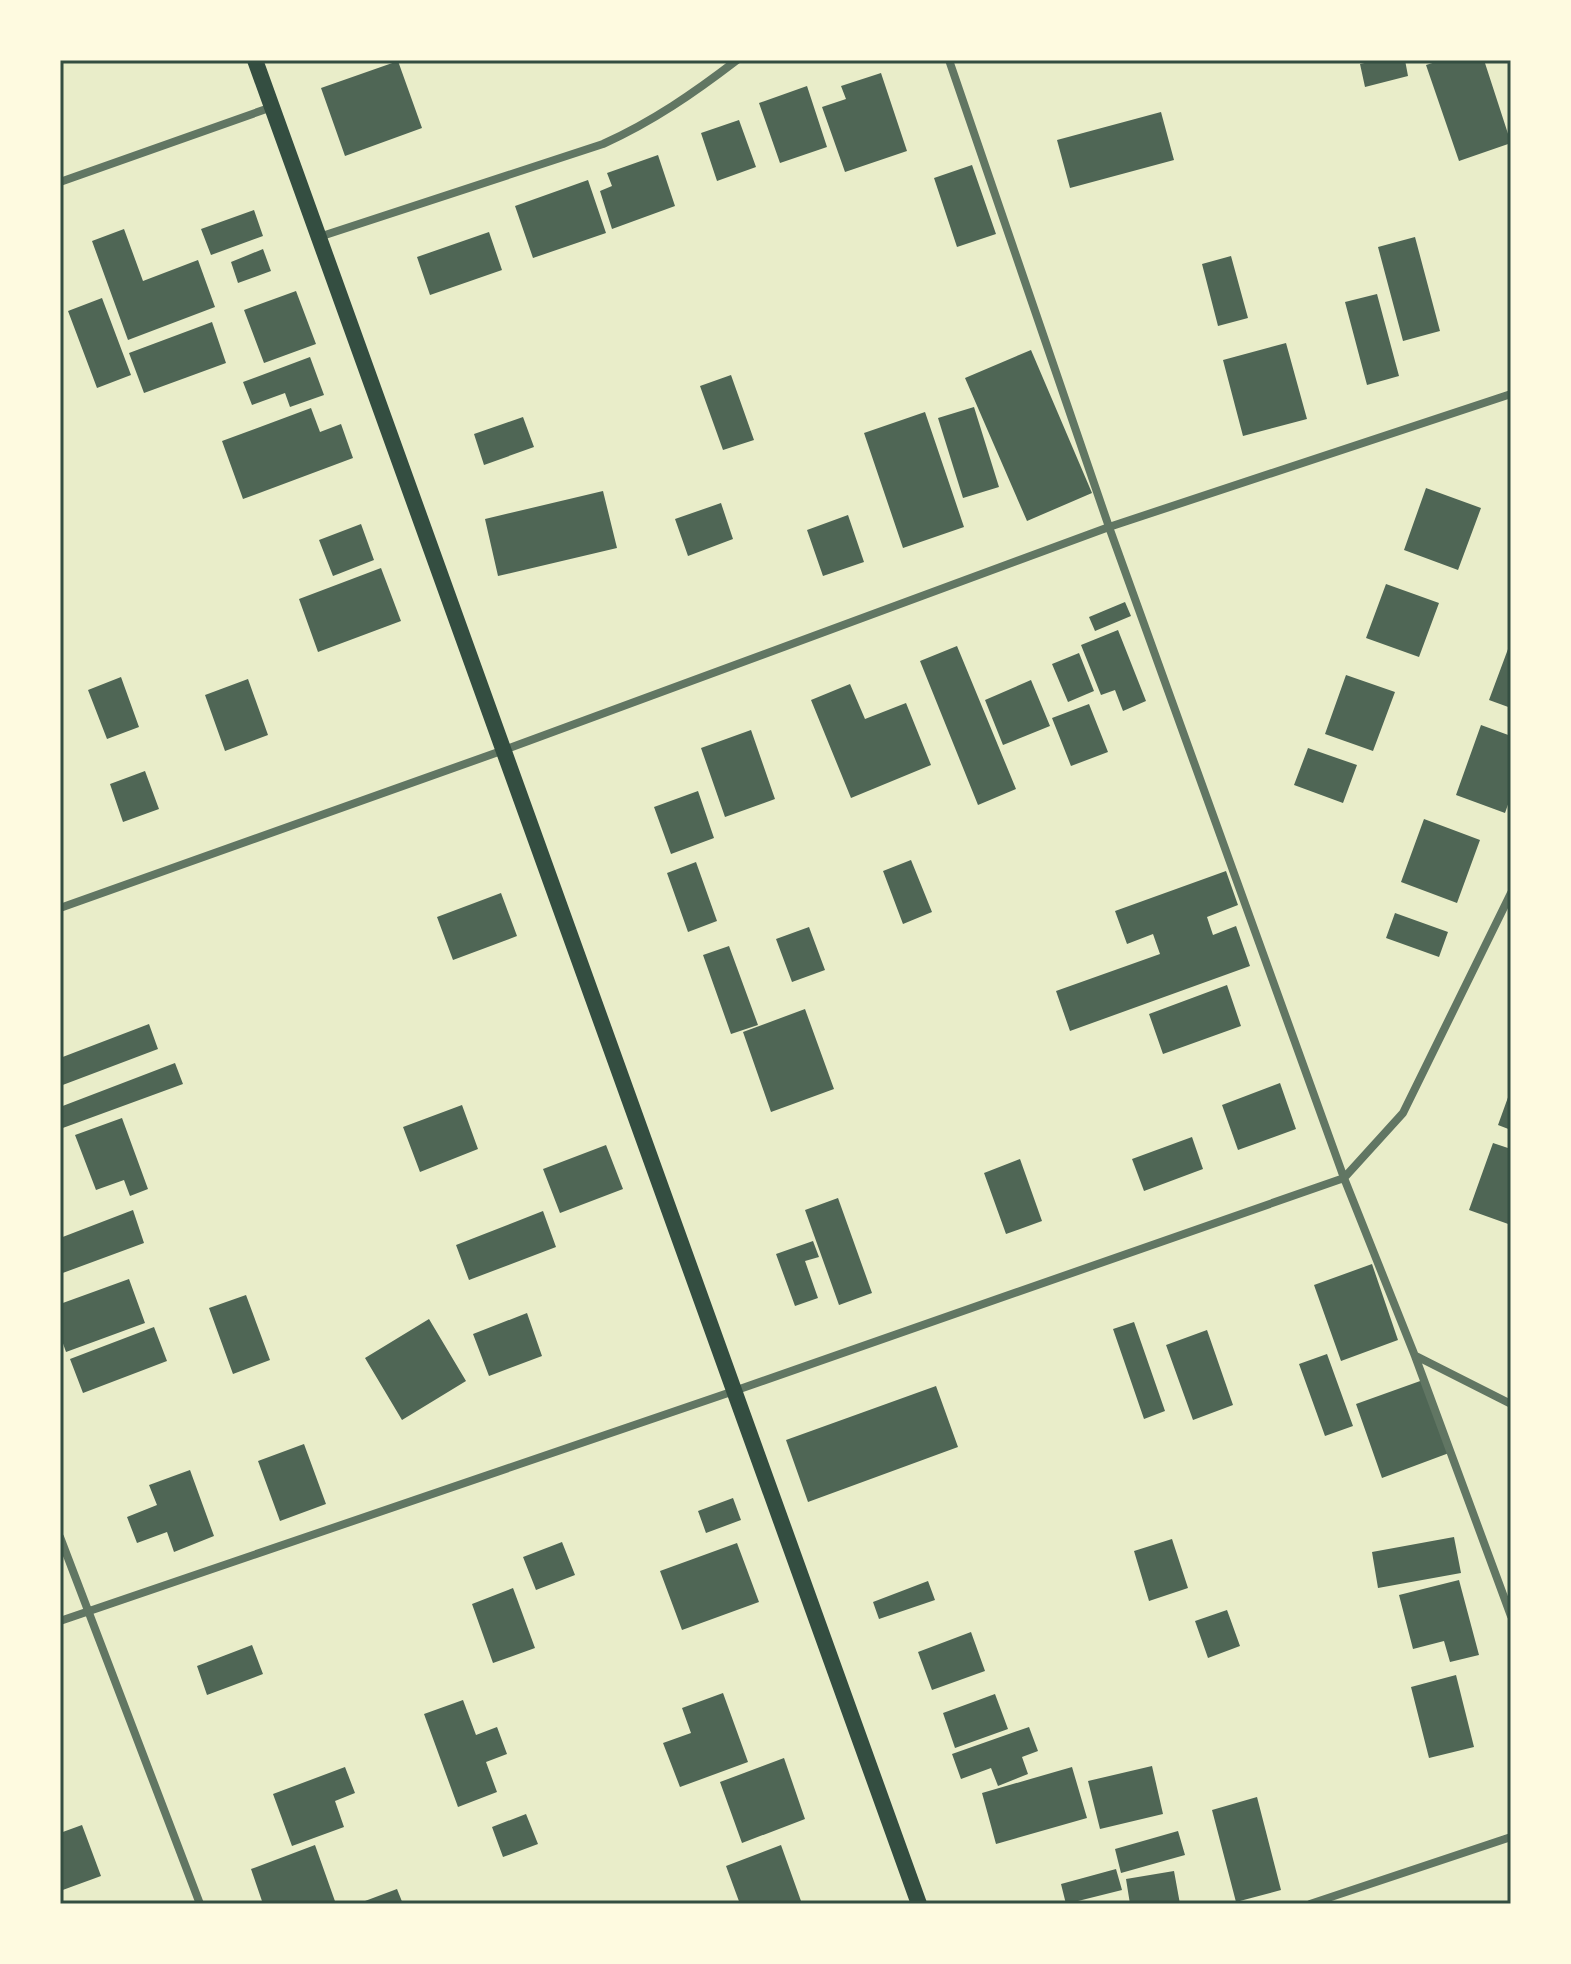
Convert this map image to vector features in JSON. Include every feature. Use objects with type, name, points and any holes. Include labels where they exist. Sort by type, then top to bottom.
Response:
[{"type":"main road","points":[[255,60],[919,1904]]},
{"type":"street","points":[[319,237],[603,144],[642,127],[737,60]]},
{"type":"street","points":[[949,60],[1109,527],[1344,1178],[1415,1356],[1511,1616]]},
{"type":"street","points":[[60,182],[272,107]]},
{"type":"street","points":[[60,908],[504,750],[1109,527],[1511,394]]},
{"type":"street","points":[[60,1621],[734,1391],[1344,1178],[1403,1113],[1511,893]]},
{"type":"street","points":[[1415,1356],[1511,1404]]},
{"type":"street","points":[[60,1537],[200,1904]]},
{"type":"street","points":[[1310,1904],[1511,1837]]},
{"type":"building","points":[[1405,60],[1408,76],[1365,87],[1360,64]]},
{"type":"building","points":[[1442,60],[1484,60],[1511,143],[1459,161],[1426,65]]},
{"type":"building","points":[[398,61],[422,128],[345,156],[321,88]]},
{"type":"building","points":[[881,73],[907,151],[845,172],[822,107],[846,99],[841,86]]},
{"type":"building","points":[[807,86],[827,147],[780,163],[759,103]]},
{"type":"building","points":[[1161,112],[1174,160],[1070,188],[1057,140]]},
{"type":"building","points":[[739,120],[756,167],[717,181],[701,133]]},
{"type":"building","points":[[658,155],[675,206],[612,229],[600,191],[612,186],[607,173]]},
{"type":"building","points":[[972,165],[996,234],[957,247],[934,178]]},
{"type":"building","points":[[588,180],[606,233],[533,258],[515,206]]},
{"type":"building","points":[[254,210],[263,236],[211,255],[201,229]]},
{"type":"building","points":[[124,229],[143,281],[198,260],[215,307],[128,340],[92,241]]},
{"type":"building","points":[[489,232],[502,270],[430,295],[417,257]]},
{"type":"building","points":[[1415,237],[1440,331],[1403,341],[1378,247]]},
{"type":"building","points":[[263,249],[271,271],[238,283],[231,262]]},
{"type":"building","points":[[1231,256],[1248,318],[1218,326],[1202,264]]},
{"type":"building","points":[[296,291],[316,344],[264,363],[244,310]]},
{"type":"building","points":[[1377,294],[1399,376],[1367,385],[1345,302]]},
{"type":"building","points":[[102,298],[131,375],[97,388],[68,311]]},
{"type":"building","points":[[212,322],[226,363],[144,393],[129,353]]},
{"type":"building","points":[[1286,343],[1307,419],[1243,436],[1223,360]]},
{"type":"building","points":[[1031,350],[1092,493],[1027,521],[965,378]]},
{"type":"building","points":[[310,357],[324,395],[290,407],[285,393],[252,405],[243,382]]},
{"type":"building","points":[[731,375],[754,440],[723,450],[700,386]]},
{"type":"building","points":[[974,407],[999,487],[963,498],[938,418]]},
{"type":"building","points":[[311,408],[320,432],[341,424],[353,458],[243,499],[222,441]]},
{"type":"building","points":[[925,412],[964,527],[903,548],[864,433]]},
{"type":"building","points":[[523,417],[534,447],[484,465],[474,434]]},
{"type":"building","points":[[1426,488],[1481,508],[1458,570],[1404,550]]},
{"type":"building","points":[[603,491],[617,548],[498,576],[485,519]]},
{"type":"building","points":[[721,503],[733,539],[688,556],[675,519]]},
{"type":"building","points":[[848,515],[864,562],[823,576],[807,530]]},
{"type":"building","points":[[361,524],[374,560],[333,576],[319,540]]},
{"type":"building","points":[[381,568],[401,621],[318,652],[299,599]]},
{"type":"building","points":[[1386,584],[1439,603],[1419,657],[1366,638]]},
{"type":"building","points":[[1125,602],[1131,616],[1095,631],[1089,617]]},
{"type":"building","points":[[1118,630],[1146,701],[1123,711],[1115,690],[1101,695],[1081,645]]},
{"type":"building","points":[[1511,641],[1511,708],[1489,700]]},
{"type":"building","points":[[957,646],[1016,789],[978,805],[920,661]]},
{"type":"building","points":[[1079,653],[1094,691],[1068,702],[1052,664]]},
{"type":"building","points":[[1346,675],[1395,692],[1373,751],[1325,734]]},
{"type":"building","points":[[121,677],[139,727],[107,739],[88,690]]},
{"type":"building","points":[[248,679],[268,735],[225,751],[205,695]]},
{"type":"building","points":[[1031,680],[1050,726],[1003,745],[985,700]]},
{"type":"building","points":[[850,684],[865,719],[906,703],[931,765],[851,798],[811,700]]},
{"type":"building","points":[[1089,704],[1108,752],[1071,766],[1052,718]]},
{"type":"building","points":[[1481,725],[1511,736],[1511,796],[1505,813],[1456,795]]},
{"type":"building","points":[[751,730],[775,799],[725,817],[701,748]]},
{"type":"building","points":[[1308,748],[1357,765],[1343,803],[1294,785]]},
{"type":"building","points":[[145,771],[159,809],[123,822],[110,784]]},
{"type":"building","points":[[698,791],[714,838],[671,854],[654,807]]},
{"type":"building","points":[[1424,819],[1480,840],[1457,903],[1401,882]]},
{"type":"building","points":[[911,860],[932,912],[903,924],[883,871]]},
{"type":"building","points":[[696,862],[717,921],[688,932],[667,873]]},
{"type":"building","points":[[1226,871],[1238,905],[1207,917],[1213,935],[1236,926],[1250,966],[1070,1031],[1056,991],[1160,954],[1153,934],[1127,944],[1115,911]]},
{"type":"building","points":[[501,893],[517,936],[453,960],[437,917]]},
{"type":"building","points":[[1395,913],[1448,932],[1439,957],[1386,938]]},
{"type":"building","points":[[809,927],[825,970],[792,982],[776,939]]},
{"type":"building","points":[[729,946],[758,1025],[731,1034],[703,955]]},
{"type":"building","points":[[1227,985],[1241,1026],[1163,1054],[1149,1014]]},
{"type":"building","points":[[805,1009],[834,1089],[771,1112],[743,1032]]},
{"type":"building","points":[[149,1024],[158,1049],[60,1086],[60,1058]]},
{"type":"building","points":[[175,1063],[183,1084],[60,1129],[60,1107]]},
{"type":"building","points":[[1280,1083],[1296,1129],[1238,1150],[1222,1105]]},
{"type":"building","points":[[1511,1089],[1511,1130],[1498,1125]]},
{"type":"building","points":[[462,1105],[478,1149],[420,1172],[403,1127]]},
{"type":"building","points":[[122,1118],[148,1189],[130,1196],[124,1180],[96,1190],[75,1135]]},
{"type":"building","points":[[1192,1137],[1203,1169],[1144,1191],[1132,1159]]},
{"type":"building","points":[[1493,1143],[1511,1149],[1511,1225],[1469,1210]]},
{"type":"building","points":[[606,1145],[623,1189],[560,1213],[543,1169]]},
{"type":"building","points":[[1020,1159],[1042,1221],[1006,1234],[984,1173]]},
{"type":"building","points":[[838,1198],[872,1293],[839,1305],[805,1210]]},
{"type":"building","points":[[133,1210],[144,1243],[60,1274],[60,1238]]},
{"type":"building","points":[[543,1211],[556,1247],[469,1280],[456,1245]]},
{"type":"building","points":[[813,1241],[819,1257],[805,1261],[818,1298],[795,1306],[776,1254]]},
{"type":"building","points":[[1372,1264],[1398,1340],[1341,1361],[1314,1285]]},
{"type":"building","points":[[129,1279],[145,1323],[66,1352],[60,1335],[60,1304]]},
{"type":"building","points":[[246,1295],[270,1360],[233,1374],[209,1308]]},
{"type":"building","points":[[527,1313],[542,1356],[489,1376],[473,1334]]},
{"type":"building","points":[[429,1319],[466,1381],[402,1420],[365,1358]]},
{"type":"building","points":[[1134,1322],[1165,1411],[1144,1419],[1113,1329]]},
{"type":"building","points":[[154,1327],[167,1361],[83,1393],[70,1359]]},
{"type":"building","points":[[1207,1330],[1233,1405],[1193,1420],[1166,1345]]},
{"type":"building","points":[[1327,1354],[1353,1426],[1325,1436],[1299,1364]]},
{"type":"building","points":[[1423,1380],[1449,1453],[1382,1478],[1356,1404]]},
{"type":"building","points":[[936,1386],[958,1447],[808,1502],[786,1440]]},
{"type":"building","points":[[304,1444],[326,1504],[280,1521],[258,1461]]},
{"type":"building","points":[[190,1470],[214,1536],[174,1552],[167,1532],[137,1543],[127,1517],[157,1505],[149,1485]]},
{"type":"building","points":[[733,1498],[741,1520],[706,1533],[698,1511]]},
{"type":"building","points":[[1454,1537],[1461,1573],[1378,1588],[1372,1552]]},
{"type":"building","points":[[1172,1539],[1188,1588],[1149,1601],[1134,1551]]},
{"type":"building","points":[[562,1542],[575,1575],[536,1590],[523,1557]]},
{"type":"building","points":[[737,1543],[759,1602],[682,1630],[660,1571]]},
{"type":"building","points":[[1459,1580],[1479,1655],[1450,1662],[1444,1641],[1413,1649],[1399,1595]]},
{"type":"building","points":[[928,1581],[935,1600],[879,1619],[873,1602]]},
{"type":"building","points":[[513,1588],[535,1648],[493,1663],[472,1604]]},
{"type":"building","points":[[1227,1610],[1240,1646],[1208,1658],[1195,1621]]},
{"type":"building","points":[[971,1632],[985,1671],[932,1690],[918,1652]]},
{"type":"building","points":[[252,1645],[263,1674],[207,1695],[197,1666]]},
{"type":"building","points":[[1456,1675],[1474,1747],[1429,1758],[1411,1687]]},
{"type":"building","points":[[723,1693],[748,1762],[680,1787],[663,1743],[691,1733],[682,1708]]},
{"type":"building","points":[[995,1694],[1008,1729],[955,1748],[943,1713]]},
{"type":"building","points":[[463,1700],[476,1735],[497,1727],[507,1754],[486,1762],[497,1792],[458,1807],[424,1714]]},
{"type":"building","points":[[1029,1727],[1038,1751],[1022,1757],[1028,1774],[998,1786],[991,1768],[961,1779],[952,1754]]},
{"type":"building","points":[[784,1758],[805,1819],[742,1843],[720,1782]]},
{"type":"building","points":[[1152,1766],[1163,1814],[1100,1829],[1088,1781]]},
{"type":"building","points":[[345,1767],[355,1793],[335,1801],[344,1827],[292,1846],[273,1794]]},
{"type":"building","points":[[1072,1767],[1087,1818],[996,1844],[982,1793]]},
{"type":"building","points":[[1257,1797],[1281,1890],[1236,1902],[1212,1810]]},
{"type":"building","points":[[526,1814],[538,1844],[503,1857],[492,1827]]},
{"type":"building","points":[[82,1825],[101,1876],[60,1891],[60,1833]]},
{"type":"building","points":[[1178,1831],[1185,1855],[1121,1873],[1115,1849]]},
{"type":"building","points":[[315,1845],[336,1904],[263,1904],[251,1869]]},
{"type":"building","points":[[781,1845],[801,1901],[795,1904],[740,1904],[726,1866]]},
{"type":"building","points":[[1116,1869],[1122,1890],[1066,1904],[1061,1884]]},
{"type":"building","points":[[1174,1871],[1180,1904],[1130,1904],[1126,1879]]},
{"type":"building","points":[[397,1889],[403,1904],[357,1904]]}]
